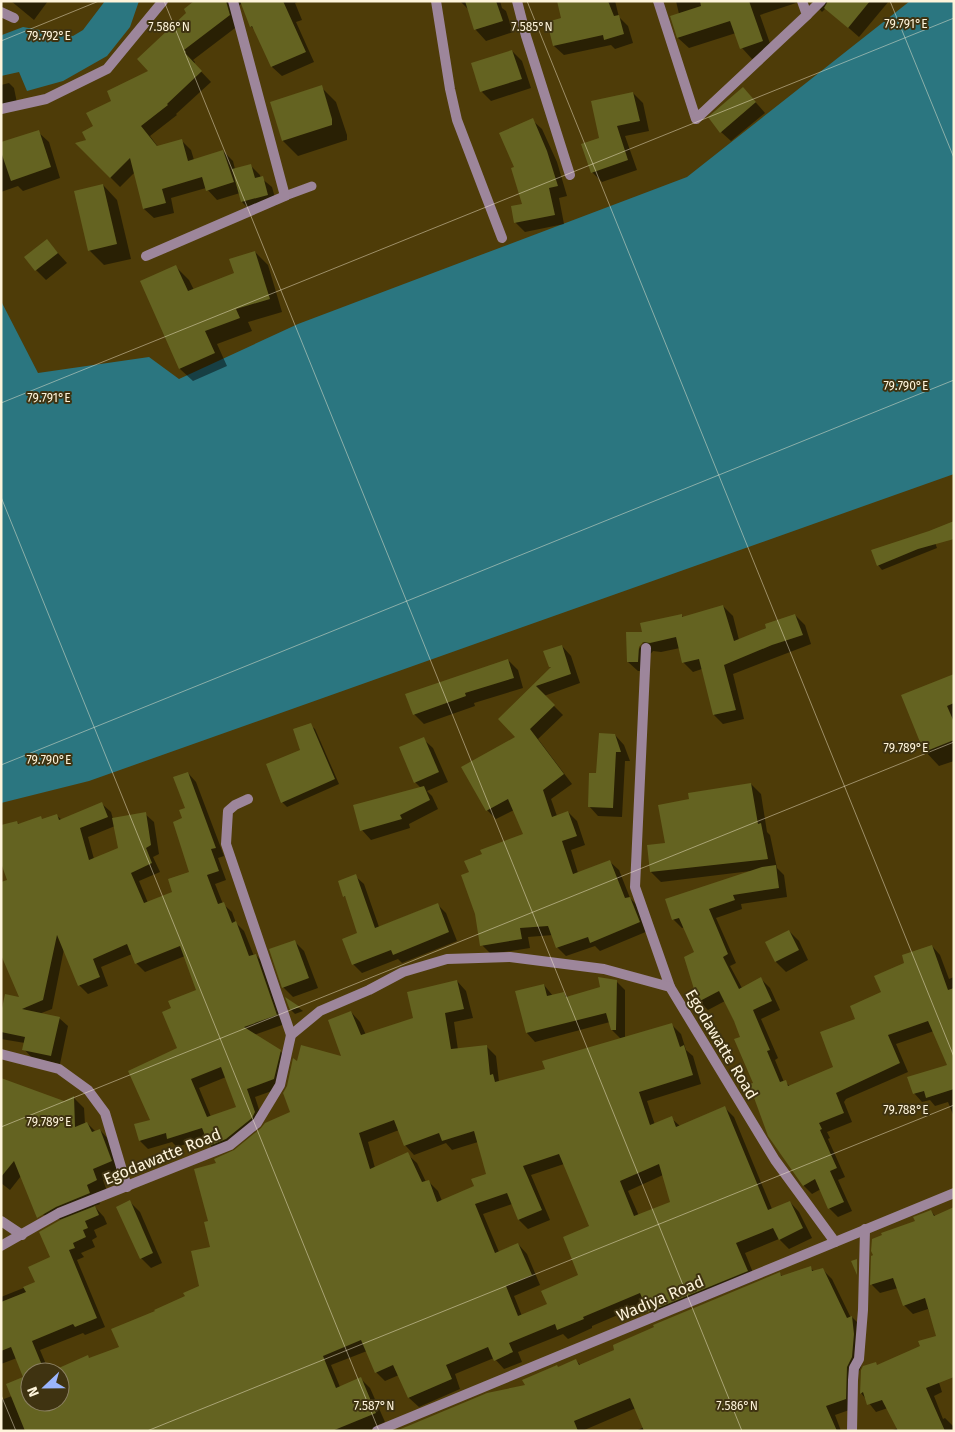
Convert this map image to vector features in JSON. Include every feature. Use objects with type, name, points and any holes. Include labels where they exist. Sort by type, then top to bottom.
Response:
[{"type":"street","points":[[1,109],[46,99],[108,69],[163,1]]},
{"type":"street","points":[[146,256],[285,196],[233,1]]},
{"type":"street","points":[[436,1],[450,89],[457,120],[502,238]]},
{"type":"street","points":[[517,1],[526,36],[570,175]]},
{"type":"street","points":[[658,1],[696,119],[820,1]]},
{"type":"street","points":[[802,1],[807,15]]},
{"type":"street","points":[[1,12],[14,18]]},
{"type":"street","points":[[646,648],[635,887],[670,987]]},
{"type":"street","points":[[248,800],[234,805],[228,811],[226,844],[291,1035]]},
{"type":"street","name":"Egodawatte Road","points":[[1,1246],[59,1213],[230,1145],[257,1123],[280,1085],[291,1035],[320,1011],[369,990],[403,972],[447,959],[510,957],[604,969],[670,987],[774,1160],[835,1242]]},
{"type":"street","points":[[1,1054],[59,1069],[88,1090],[105,1113],[127,1186]]},
{"type":"street","name":"Wadiya Road","points":[[377,1431],[954,1193]]},
{"type":"street","points":[[1,1221],[22,1235]]},
{"type":"street","points":[[852,1431],[854,1368],[859,1358],[863,1310],[865,1229]]},
{"type":"lane","points":[[285,196],[312,186]]},
{"type":"water","points":[[105,1],[139,1],[130,27],[107,56],[63,81],[27,91],[19,72],[1,76],[2,35],[23,27],[73,36],[83,30]]},
{"type":"water","points":[[910,1],[954,1],[954,474],[89,781],[1,803],[1,301],[38,373],[149,357],[179,379],[298,324],[687,177]]},
{"type":"building","points":[[194,1],[226,1],[230,15],[184,50],[202,71],[168,105],[141,126],[157,146],[182,139],[188,161],[223,150],[234,182],[206,191],[202,177],[162,189],[166,203],[143,209],[130,158],[110,178],[75,143],[86,140],[82,132],[93,126],[86,113],[111,101],[107,91],[148,71],[137,59],[186,13],[184,9]]},
{"type":"building","points":[[240,1],[283,1],[306,52],[271,67],[252,26],[250,27]]},
{"type":"building","points":[[465,1],[496,1],[503,21],[474,30]]},
{"type":"building","points":[[557,1],[608,1],[614,16],[619,15],[624,34],[604,40],[603,35],[553,46],[547,22],[561,18]]},
{"type":"building","points":[[700,1],[749,1],[763,41],[740,49],[730,21],[677,38],[670,16],[701,6]]},
{"type":"building","points":[[828,1],[870,1],[848,28],[824,8]]},
{"type":"building","points":[[512,50],[522,79],[480,92],[471,63]]},
{"type":"building","points":[[322,85],[332,125],[282,141],[270,102]]},
{"type":"building","points":[[743,87],[756,102],[720,133],[708,117]]},
{"type":"building","points":[[633,92],[640,121],[617,126],[628,160],[591,173],[581,144],[599,138],[591,101]]},
{"type":"building","points":[[533,118],[547,151],[558,186],[549,188],[555,215],[514,223],[511,206],[522,204],[511,168],[514,167],[499,133]]},
{"type":"building","points":[[39,130],[51,167],[11,181],[1,152],[1,142]]},
{"type":"building","points":[[251,164],[255,178],[263,176],[268,195],[241,202],[232,169]]},
{"type":"building","points":[[103,184],[117,244],[88,251],[74,191]]},
{"type":"building","points":[[47,239],[58,253],[35,271],[24,257]]},
{"type":"building","points":[[255,251],[270,299],[236,309],[240,318],[205,331],[215,353],[179,369],[140,281],[176,265],[188,291],[234,273],[229,259]]},
{"type":"building","points":[[954,521],[954,539],[918,549],[877,566],[871,550]]},
{"type":"building","points":[[723,605],[734,641],[766,628],[765,624],[795,614],[803,635],[772,645],[724,665],[736,710],[713,715],[699,659],[682,663],[676,637],[650,643],[643,642],[639,647],[638,662],[627,662],[626,632],[642,632],[640,623],[682,614],[682,617]]},
{"type":"building","points":[[562,645],[571,674],[536,686],[555,705],[530,729],[564,774],[543,790],[552,817],[568,811],[577,836],[562,841],[573,874],[610,860],[625,898],[630,897],[640,922],[590,943],[588,937],[556,948],[548,926],[520,928],[522,939],[480,946],[475,914],[461,875],[469,872],[464,861],[482,854],[480,850],[523,834],[508,799],[486,811],[461,767],[515,737],[498,719],[551,667],[549,667],[543,651]]},
{"type":"building","points":[[508,659],[514,678],[465,693],[466,696],[413,715],[405,694]]},
{"type":"building","points":[[954,674],[954,703],[947,706],[954,722],[954,740],[924,752],[901,695]]},
{"type":"building","points":[[311,723],[335,779],[281,803],[266,764],[300,750],[293,729]]},
{"type":"building","points":[[599,733],[615,734],[621,752],[616,752],[613,808],[588,807],[589,773],[596,773]]},
{"type":"building","points":[[424,737],[439,772],[414,783],[399,747]]},
{"type":"building","points":[[188,772],[216,848],[211,849],[219,871],[207,875],[218,904],[224,902],[232,923],[236,921],[249,956],[256,954],[277,1015],[244,1027],[281,1050],[274,1079],[247,1089],[255,1112],[252,1118],[226,1139],[209,1146],[202,1128],[167,1139],[166,1133],[139,1141],[134,1124],[150,1120],[128,1071],[177,1048],[162,1012],[171,1008],[168,1001],[196,990],[180,946],[135,964],[127,944],[93,959],[100,977],[78,986],[57,935],[43,1000],[22,1009],[60,1017],[51,1056],[22,1050],[25,1037],[1,1032],[1,1013],[5,994],[19,997],[1,955],[1,882],[7,880],[1,863],[1,825],[17,821],[18,824],[41,816],[42,819],[57,814],[59,820],[102,802],[108,817],[80,828],[89,860],[118,848],[112,818],[146,812],[151,845],[146,848],[152,863],[131,873],[144,903],[172,892],[168,879],[189,872],[173,822],[182,818],[179,810],[185,808],[173,777]],"holes":[[[221,1067],[236,1107],[207,1117],[191,1079]]]},
{"type":"building","points":[[751,783],[758,824],[761,823],[768,859],[650,872],[647,845],[665,843],[658,805],[689,799],[688,793]]},
{"type":"building","points":[[424,786],[430,800],[400,815],[402,819],[360,831],[353,805]]},
{"type":"building","points":[[776,865],[779,888],[733,895],[735,900],[709,909],[728,954],[723,957],[739,989],[761,977],[772,1001],[753,1010],[770,1050],[767,1051],[780,1082],[786,1080],[788,1086],[833,1067],[820,1032],[855,1019],[850,1006],[881,992],[874,976],[904,963],[902,955],[932,945],[948,990],[954,988],[954,1089],[926,1098],[924,1091],[913,1094],[907,1077],[947,1065],[928,1021],[888,1035],[900,1063],[836,1093],[844,1113],[819,1123],[822,1129],[820,1130],[837,1168],[830,1171],[844,1202],[828,1209],[815,1179],[803,1186],[768,1136],[749,1084],[753,1083],[734,1039],[740,1037],[734,1021],[719,991],[698,1002],[684,957],[694,952],[679,918],[672,920],[665,899],[762,867]]},
{"type":"building","points":[[356,874],[375,928],[438,903],[449,932],[393,955],[391,950],[352,965],[342,939],[357,933],[338,881]]},
{"type":"building","points":[[789,930],[799,950],[775,962],[765,942]]},
{"type":"building","points":[[295,940],[309,978],[282,988],[269,949]]},
{"type":"building","points":[[598,977],[617,980],[616,1030],[611,1030],[606,1013],[526,1033],[515,991],[544,984],[547,996],[564,992],[566,997],[600,987]]},
{"type":"building","points":[[457,980],[464,1009],[445,1013],[451,1049],[487,1045],[490,1075],[493,1074],[495,1082],[545,1069],[542,1061],[672,1023],[680,1047],[684,1045],[693,1075],[639,1092],[650,1125],[672,1116],[676,1127],[725,1106],[768,1210],[790,1201],[803,1228],[779,1240],[773,1228],[736,1243],[748,1271],[648,1312],[640,1293],[557,1330],[555,1324],[509,1343],[513,1352],[494,1361],[488,1347],[446,1365],[452,1379],[408,1398],[393,1365],[375,1373],[361,1340],[323,1356],[336,1388],[361,1377],[376,1413],[332,1431],[25,1431],[6,1384],[20,1378],[20,1412],[70,1412],[70,1363],[88,1355],[89,1358],[119,1347],[111,1329],[155,1311],[185,1296],[183,1293],[199,1286],[191,1251],[210,1247],[204,1222],[208,1221],[194,1169],[216,1163],[214,1159],[234,1150],[265,1123],[290,1112],[283,1093],[287,1086],[293,1058],[297,1061],[301,1045],[341,1056],[328,1020],[351,1011],[361,1035],[413,1018],[407,992]],"holes":[[[394,1120],[404,1146],[439,1133],[442,1141],[474,1131],[486,1174],[471,1179],[474,1186],[437,1202],[429,1180],[422,1182],[408,1152],[370,1169],[359,1133]],[[559,1154],[589,1226],[563,1237],[578,1275],[541,1291],[547,1304],[518,1316],[506,1286],[532,1275],[518,1243],[495,1253],[475,1204],[507,1193],[518,1220],[542,1210],[523,1166]],[[659,1164],[670,1202],[634,1216],[620,1181]]]},
{"type":"building","points":[[285,997],[300,1007],[290,1010]]},
{"type":"building","points":[[1,1078],[64,1101],[74,1096],[75,1127],[87,1122],[92,1132],[100,1129],[112,1161],[93,1169],[97,1180],[87,1185],[90,1193],[56,1207],[37,1218],[14,1161],[1,1177]]},
{"type":"building","points":[[130,1200],[153,1253],[140,1259],[116,1207]]},
{"type":"building","points":[[95,1206],[99,1215],[85,1221],[88,1228],[83,1230],[86,1237],[73,1243],[75,1248],[69,1250],[97,1318],[75,1327],[73,1324],[32,1341],[41,1362],[20,1362],[20,1370],[11,1347],[1,1351],[1,1302],[26,1292],[23,1287],[35,1282],[28,1267],[50,1257],[39,1232],[62,1219]]},
{"type":"building","points":[[954,1207],[954,1377],[926,1388],[945,1431],[898,1431],[882,1400],[867,1405],[863,1392],[860,1394],[861,1370],[863,1366],[876,1362],[877,1365],[920,1346],[918,1341],[936,1336],[925,1298],[903,1306],[893,1278],[870,1285],[871,1256],[873,1255],[871,1251],[872,1239],[882,1235],[881,1233],[915,1221],[913,1217],[931,1210],[934,1216]]},
{"type":"building","points":[[857,1259],[857,1275],[851,1261]]},
{"type":"building","points":[[811,1266],[812,1271],[823,1268],[847,1318],[852,1316],[854,1334],[852,1357],[847,1367],[846,1399],[826,1406],[837,1431],[644,1431],[630,1398],[574,1421],[578,1431],[396,1431],[487,1393],[525,1385],[522,1380],[557,1365],[558,1367],[576,1359],[579,1365],[614,1350],[613,1345],[654,1327],[653,1325],[780,1272],[781,1276]]}]
